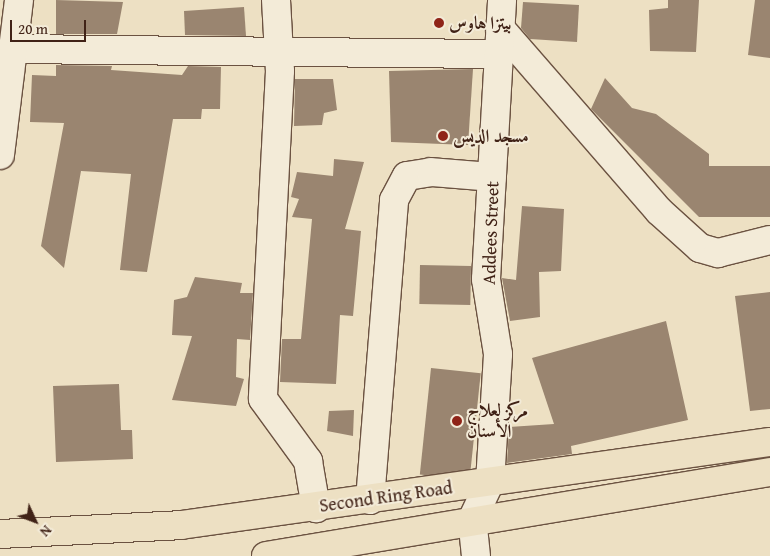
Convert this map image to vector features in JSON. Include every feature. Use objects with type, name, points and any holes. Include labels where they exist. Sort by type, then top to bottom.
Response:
[{"type":"main road","name":"Second Ring Road","points":[[0,534],[181,525],[316,508],[770,442]]},
{"type":"main road","name":"Second Ring Road","points":[[266,556],[472,520],[770,472]]},
{"type":"street","points":[[0,155],[20,0]]},
{"type":"street","points":[[276,0],[278,53],[263,399],[308,461],[316,508]]},
{"type":"street","name":"Addees Street","points":[[472,520],[490,482],[498,354],[486,279],[502,0]]},
{"type":"street","points":[[500,28],[659,211],[700,248],[718,252],[770,240]]},
{"type":"street","points":[[14,50],[499,54]]},
{"type":"street","points":[[370,500],[394,200],[407,176],[431,172],[492,177]]},
{"type":"street","points":[[472,520],[476,556]]},
{"type":"building","points":[[56,0],[123,2],[117,34],[56,34]]},
{"type":"building","points":[[668,0],[699,0],[696,52],[650,51],[649,10],[668,8]]},
{"type":"building","points":[[755,0],[770,0],[770,58],[748,55]]},
{"type":"building","points":[[523,2],[579,5],[577,42],[530,39],[521,28]]},
{"type":"building","points":[[244,7],[246,36],[185,35],[184,11]]},
{"type":"building","points":[[56,65],[112,66],[111,70],[182,75],[188,66],[221,67],[220,109],[202,109],[201,119],[173,119],[147,272],[120,270],[131,174],[81,171],[64,268],[41,246],[64,123],[30,122],[32,75],[56,76]]},
{"type":"building","points":[[473,69],[468,145],[391,142],[389,71]]},
{"type":"building","points":[[605,78],[632,108],[656,114],[709,154],[709,166],[770,166],[770,217],[699,217],[591,109]]},
{"type":"building","points":[[295,79],[333,79],[337,110],[324,113],[322,125],[294,126]]},
{"type":"building","points":[[334,159],[364,162],[345,229],[361,231],[353,316],[340,315],[336,384],[280,382],[282,339],[301,339],[312,219],[292,217],[299,199],[291,197],[297,172],[333,176]]},
{"type":"building","points":[[522,206],[564,209],[561,271],[539,272],[540,317],[510,321],[502,278],[516,280]]},
{"type":"building","points":[[420,265],[471,266],[470,305],[419,304]]},
{"type":"building","points":[[195,277],[242,283],[240,293],[253,293],[250,340],[237,339],[236,377],[244,379],[236,406],[172,400],[192,336],[172,335],[174,300],[187,297]]},
{"type":"building","points":[[770,292],[770,409],[750,411],[735,296]]},
{"type":"building","points":[[666,321],[688,420],[571,446],[572,454],[507,463],[509,427],[554,424],[532,358]]},
{"type":"building","name":"مركز لعلاج الأسنان","points":[[431,368],[481,373],[470,480],[420,474]]},
{"type":"building","points":[[119,384],[121,430],[132,430],[133,459],[56,462],[53,386]]},
{"type":"building","points":[[354,410],[353,436],[327,431],[329,411]]},
{"type":"place","name":"بيتزا هاوس","points":[[439,23]]},
{"type":"place","name":"مسجد الديس","points":[[443,136]]},
{"type":"place","name":"مركز لعلاج الأسنان","points":[[457,421]]}]
